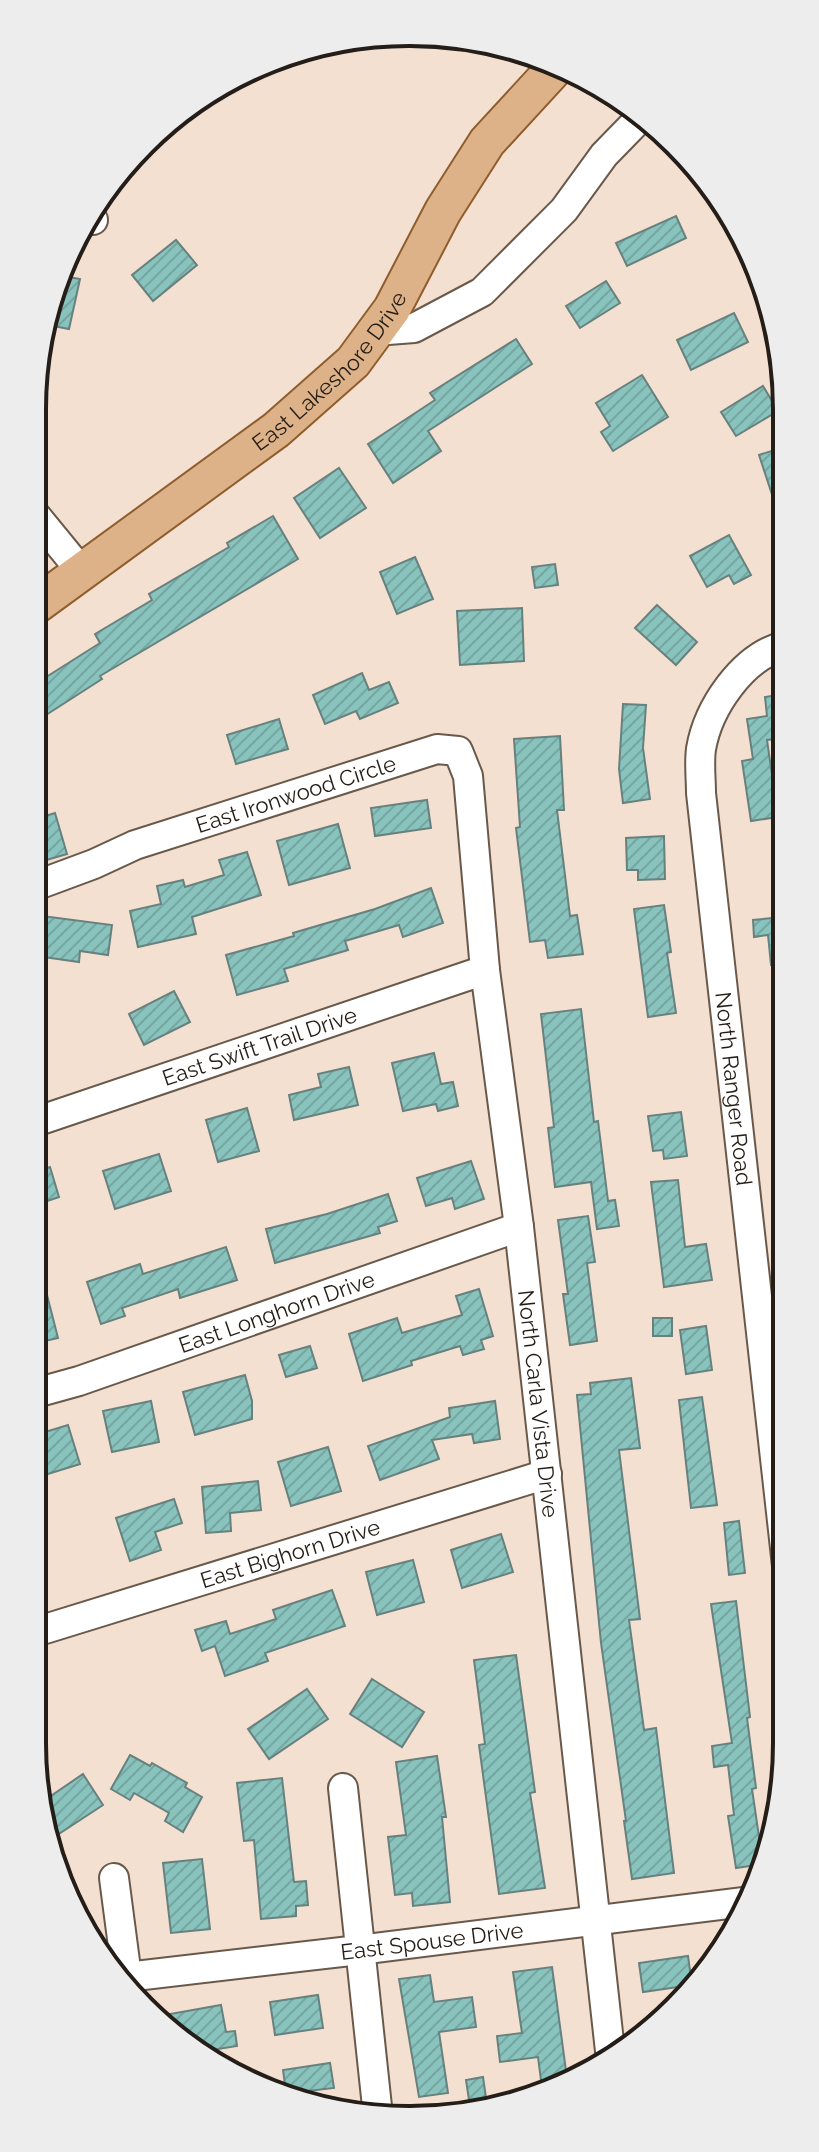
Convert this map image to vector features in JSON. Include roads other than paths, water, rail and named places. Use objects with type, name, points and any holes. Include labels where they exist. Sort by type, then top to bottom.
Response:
[{"type":"main road","name":"East Lakeshore Drive","points":[[46,598],[276,430],[353,362],[392,309],[443,211],[487,142],[549,74]]},
{"type":"street","points":[[375,331],[414,328],[482,292],[564,210],[604,155],[634,124]]},
{"type":"street","points":[[46,528],[82,572]]},
{"type":"street","name":"North Ranger Road","points":[[773,649],[738,677],[714,709],[701,750],[701,793],[773,1330]]},
{"type":"street","name":"East Ironwood Circle","points":[[46,882],[135,845],[437,749],[458,751]]},
{"type":"street","name":"North Carla Vista Drive","points":[[458,751],[468,776],[485,970],[519,1227],[609,2046]]},
{"type":"street","name":"East Swift Trail Drive","points":[[46,1118],[485,970]]},
{"type":"street","name":"East Longhorn Drive","points":[[46,1390],[519,1227]]},
{"type":"street","name":"East Bighorn Drive","points":[[46,1629],[547,1474]]},
{"type":"street","points":[[343,1788],[377,2104]]},
{"type":"street","points":[[114,1878],[123,1967]]},
{"type":"street","name":"East Spouse Drive","points":[[136,1982],[736,1903]]}]
